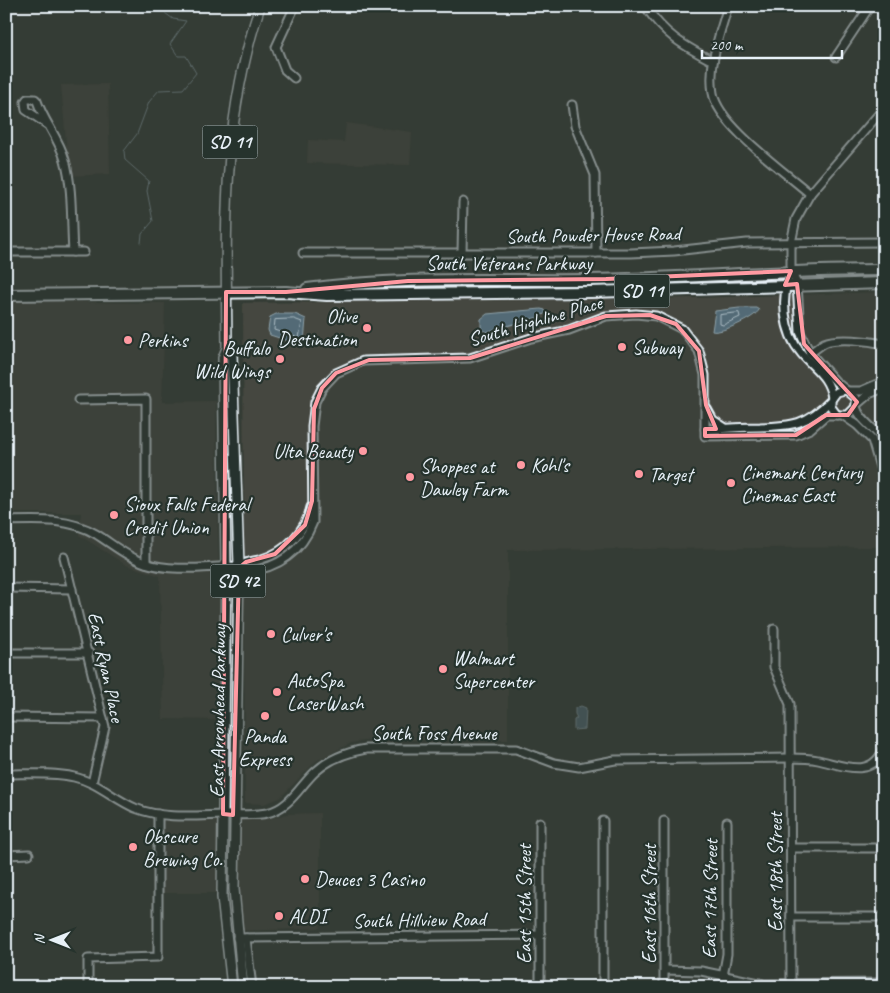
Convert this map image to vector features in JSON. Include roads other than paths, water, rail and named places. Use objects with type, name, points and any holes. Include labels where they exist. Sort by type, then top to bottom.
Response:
[{"type":"highway","name":"South Veterans Parkway","points":[[286,292],[339,284],[405,281],[606,279],[791,271],[884,270]]},
{"type":"highway","name":"South Veterans Parkway","points":[[6,295],[226,292],[286,292],[327,295],[591,292],[797,284],[884,283]]},
{"type":"main road","name":"East Arrowhead Parkway","points":[[232,987],[222,897],[226,566],[223,358],[227,348],[226,205],[232,121],[242,68],[260,6]]},
{"type":"main road","name":"East Arrowhead Parkway","points":[[227,348],[232,354],[240,566],[234,889],[242,938],[243,987]]},
{"type":"street","points":[[294,78],[285,70],[276,47],[280,34],[295,6]]},
{"type":"street","points":[[645,6],[663,30],[674,40],[713,61]]},
{"type":"street","points":[[728,6],[713,61],[713,95],[722,114],[735,128],[810,194]]},
{"type":"street","points":[[836,57],[870,6]]},
{"type":"street","points":[[572,105],[575,126],[595,175],[596,253]]},
{"type":"street","points":[[884,108],[810,194],[796,219],[791,242],[791,271],[786,285],[786,318],[790,335],[802,354],[827,380],[831,407],[858,425],[872,440],[884,481]]},
{"type":"street","points":[[48,125],[58,138],[67,168],[73,252]]},
{"type":"street","points":[[462,253],[463,202]]},
{"type":"street","name":"South Powder House Road","points":[[303,253],[596,253],[674,251],[746,243],[884,242]]},
{"type":"street","points":[[6,252],[84,252]]},
{"type":"street","points":[[791,271],[797,284],[800,332],[810,353],[856,398],[856,406],[861,419],[877,431],[884,443]]},
{"type":"street","name":"South Highline Place","points":[[312,501],[305,525],[287,544],[270,556],[246,562],[240,566],[246,570],[264,568],[276,564],[294,552],[306,537],[313,522],[312,426],[315,402],[330,378],[344,367],[356,362],[378,359],[470,358],[531,338],[569,330],[606,316],[650,315],[676,324],[695,344],[704,368],[705,432]]},
{"type":"street","points":[[810,353],[823,344],[832,342],[870,341],[884,344]]},
{"type":"street","points":[[705,432],[798,424],[817,413],[837,392],[847,390],[861,391],[884,381]]},
{"type":"street","points":[[705,432],[796,435],[806,431],[826,415],[851,414],[856,406],[870,394],[884,388]]},
{"type":"street","points":[[78,400],[146,399],[146,563]]},
{"type":"street","points":[[705,399],[712,420],[722,427],[732,429]]},
{"type":"street","points":[[6,521],[53,521],[74,525],[95,533],[130,556],[146,563],[168,567],[240,566]]},
{"type":"street","name":"East Ryan Place","points":[[64,557],[104,718],[105,734],[92,783]]},
{"type":"street","points":[[6,588],[72,588]]},
{"type":"street","name":"East 18th Street","points":[[774,629],[774,666],[790,704],[791,985]]},
{"type":"street","points":[[6,653],[89,653]]},
{"type":"street","points":[[6,718],[104,718]]},
{"type":"street","points":[[884,748],[877,761],[884,768]]},
{"type":"street","name":"South Foss Avenue","points":[[6,774],[58,774],[75,777],[92,783],[129,805],[158,814],[174,816],[260,814],[278,809],[292,798],[323,766],[344,755],[366,749],[516,749],[554,763],[579,766],[615,760],[790,758],[815,759],[851,768],[865,768],[877,761]]},
{"type":"street","points":[[88,987],[88,959],[158,957],[158,814]]},
{"type":"street","points":[[603,821],[603,987]]},
{"type":"street","name":"East 16th Street","points":[[664,821],[664,987]]},
{"type":"street","name":"East 15th Street","points":[[540,822],[540,987]]},
{"type":"street","name":"East 17th Street","points":[[723,976],[727,954],[727,822]]},
{"type":"street","points":[[791,848],[884,848]]},
{"type":"street","points":[[6,855],[29,854]]},
{"type":"street","points":[[791,917],[884,917]]},
{"type":"street","name":"South Hillview Road","points":[[242,938],[540,935]]},
{"type":"street","points":[[242,938],[252,987]]},
{"type":"street","points":[[665,970],[701,971],[764,984],[884,983]]},
{"type":"water","points":[[756,308],[759,310],[737,325],[712,331],[715,311]]},
{"type":"water","points":[[545,310],[546,313],[539,317],[486,332],[481,329],[481,319],[487,314]]},
{"type":"water","points":[[276,314],[295,314],[306,319],[304,342],[298,344],[270,335],[268,330],[270,317]]},
{"type":"water","points":[[581,706],[586,708],[585,729],[574,730],[574,720],[577,718],[575,708]]},
{"type":"waterway","points":[[141,243],[142,234],[153,221],[147,191],[149,181],[125,160],[124,151],[137,134],[149,102],[159,90],[183,89],[196,73],[186,56],[178,56],[170,44],[186,21],[173,19],[165,13],[165,6]]},
{"type":"place","name":"Olive Destination","points":[[367,328]]},
{"type":"place","name":"Perkins","points":[[128,340]]},
{"type":"place","name":"Subway","points":[[622,347]]},
{"type":"place","name":"Buffalo Wild Wings","points":[[280,359]]},
{"type":"place","name":"Ulta Beauty","points":[[363,451]]},
{"type":"place","name":"Kohl's","points":[[521,465]]},
{"type":"place","name":"Target","points":[[639,474]]},
{"type":"place","name":"Shoppes at Dawley Farm","points":[[410,477]]},
{"type":"place","name":"Cinemark Century Cinemas East","points":[[731,483]]},
{"type":"place","name":"Sioux Falls Federal Credit Union","points":[[114,515]]},
{"type":"place","name":"Culver's","points":[[271,634]]},
{"type":"place","name":"Walmart Supercenter","points":[[443,669]]},
{"type":"place","name":"AutoSpa LaserWash","points":[[277,692]]},
{"type":"place","name":"Panda Express","points":[[265,716]]},
{"type":"place","name":"Obscure Brewing Co.","points":[[133,847]]},
{"type":"place","name":"Deuces 3 Casino","points":[[305,879]]},
{"type":"place","name":"ALDI","points":[[279,916]]}]
